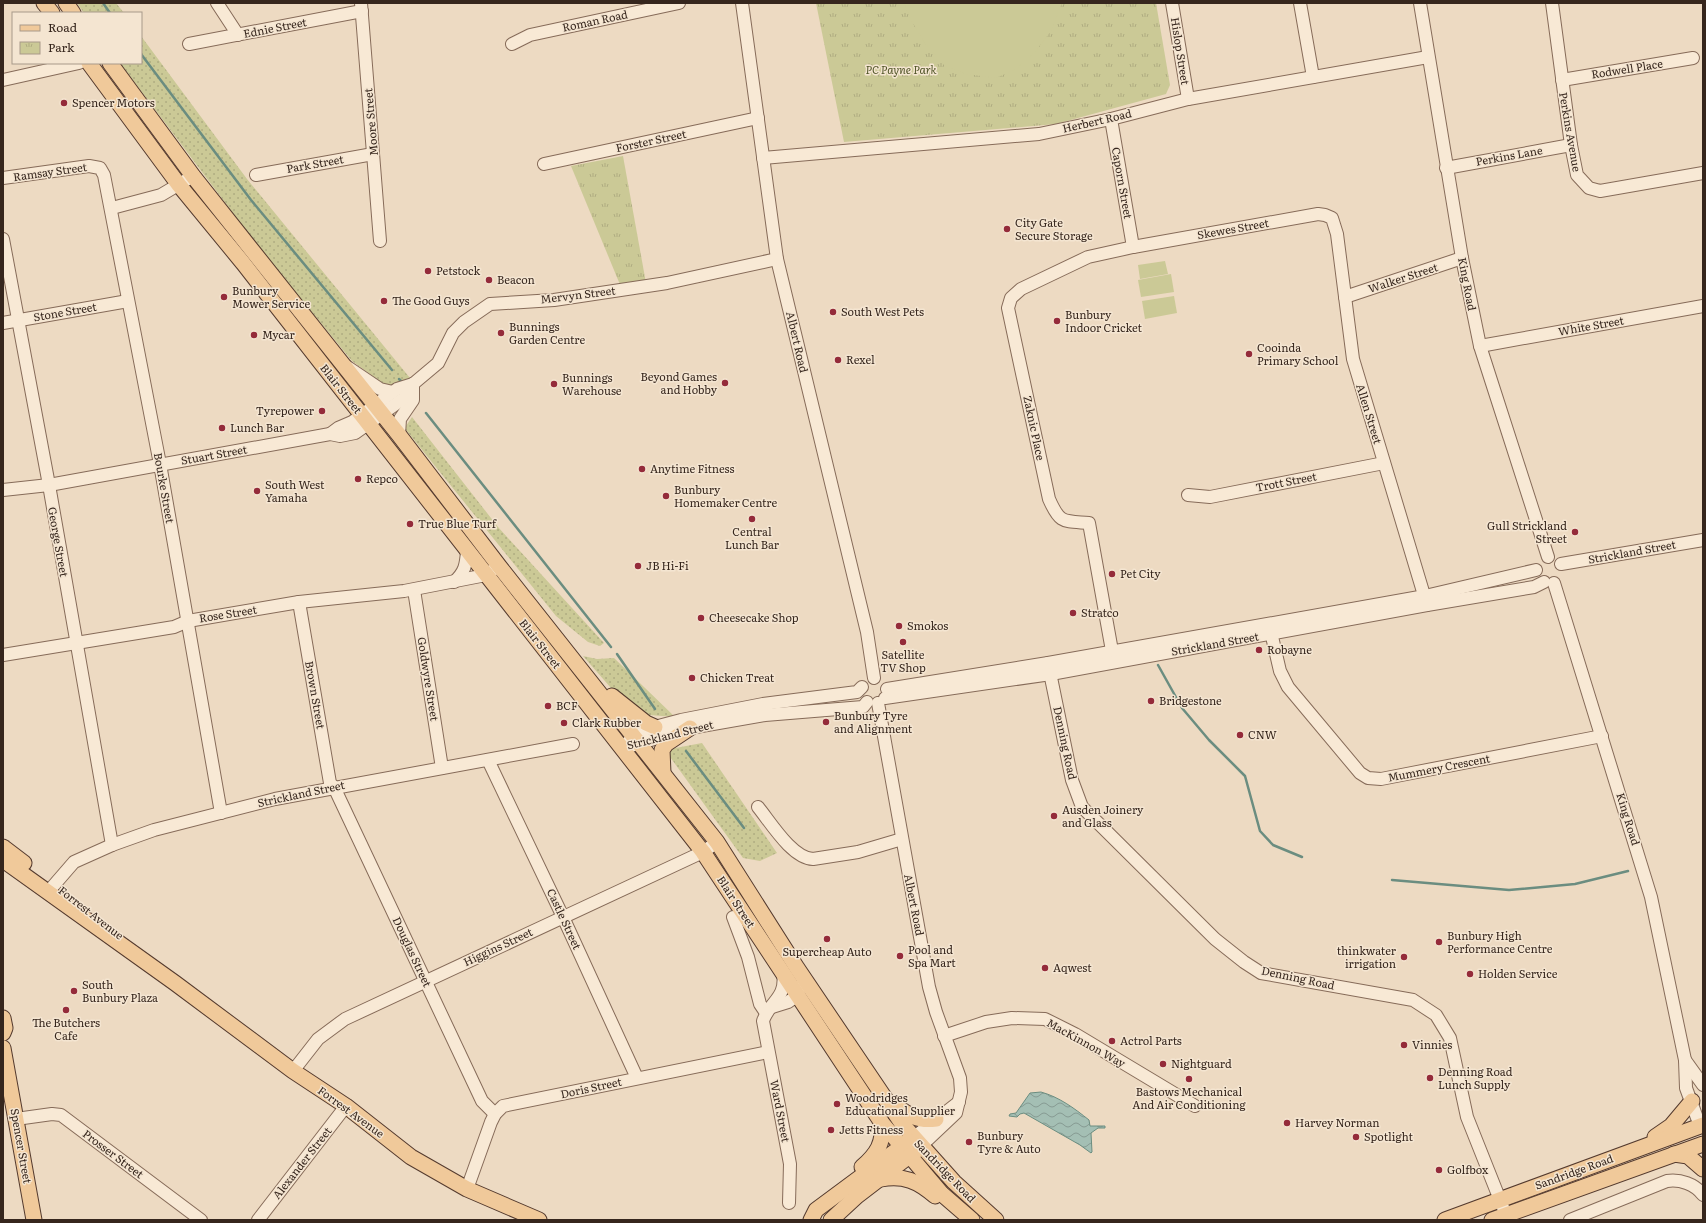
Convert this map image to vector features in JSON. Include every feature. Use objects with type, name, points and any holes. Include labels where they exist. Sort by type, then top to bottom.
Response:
[{"type":"main road","points":[[44,3],[51,12]]},
{"type":"main road","points":[[66,3],[72,12]]},
{"type":"main road","name":"Blair Street","points":[[90,64],[179,185],[243,263],[703,852],[882,1096],[911,1147]]},
{"type":"main road","name":"Blair Street","points":[[111,64],[193,176],[399,435],[498,566],[717,842],[790,971],[798,995],[882,1123],[911,1147]]},
{"type":"main road","points":[[599,692],[613,697],[646,723],[655,727]]},
{"type":"main road","points":[[663,773],[662,750],[666,744],[690,728]]},
{"type":"main road","name":"Forrest Avenue","points":[[3,847],[51,888],[146,956],[175,983],[293,1071],[346,1106],[411,1157],[467,1189],[539,1220]]},
{"type":"main road","name":"Forrest Avenue","points":[[3,860],[30,880],[51,888]]},
{"type":"main road","points":[[3,869],[16,879],[30,880]]},
{"type":"main road","points":[[3,1018],[5,1028],[3,1033]]},
{"type":"main road","name":"Spencer Street","points":[[3,1048],[34,1220]]},
{"type":"main road","points":[[882,1096],[912,1117],[924,1120],[936,1118]]},
{"type":"main road","points":[[1648,1145],[1660,1133],[1671,1126],[1692,1101]]},
{"type":"main road","points":[[814,1215],[872,1158],[883,1135],[882,1123]]},
{"type":"main road","name":"Sandridge Road","points":[[1444,1220],[1648,1145],[1702,1128]]},
{"type":"main road","name":"Sandridge Road","points":[[1499,1218],[1703,1144]]},
{"type":"main road","points":[[814,1215],[911,1147]]},
{"type":"main road","points":[[831,1220],[857,1196],[880,1179],[911,1147]]},
{"type":"main road","name":"Sandridge Road","points":[[911,1147],[942,1194],[972,1220]]},
{"type":"main road","name":"Sandridge Road","points":[[911,1147],[996,1220]]},
{"type":"main road","points":[[1674,1154],[1688,1156],[1703,1169]]},
{"type":"main road","points":[[880,1179],[896,1176],[925,1187],[963,1220]]},
{"type":"street","points":[[217,3],[238,35]]},
{"type":"street","name":"Roman Road","points":[[512,44],[530,34],[679,3]]},
{"type":"street","name":"Albert Road","points":[[742,3],[777,259],[867,632],[874,678]]},
{"type":"street","name":"Hislop Street","points":[[1172,3],[1188,99]]},
{"type":"street","points":[[1300,3],[1313,77]]},
{"type":"street","name":"King Road","points":[[1420,3],[1446,168],[1480,346],[1548,557]]},
{"type":"street","name":"Perkins Avenue","points":[[1552,3],[1571,145],[1577,175],[1584,185],[1594,190],[1611,189],[1703,173]]},
{"type":"street","name":"Ednie Street","points":[[189,44],[238,35],[362,7]]},
{"type":"street","name":"Moore Street","points":[[362,7],[380,241]]},
{"type":"street","name":"Herbert Road","points":[[763,158],[1039,134],[1188,99],[1428,57]]},
{"type":"street","name":"Rodwell Place","points":[[1562,80],[1693,58]]},
{"type":"street","points":[[3,80],[74,64]]},
{"type":"street","name":"Forster Street","points":[[544,164],[758,118]]},
{"type":"street","name":"Caporn Street","points":[[1111,118],[1133,247]]},
{"type":"street","name":"Perkins Lane","points":[[1446,168],[1571,145]]},
{"type":"street","name":"Park Street","points":[[256,175],[373,154]]},
{"type":"street","name":"Ramsay Street","points":[[3,178],[96,166]]},
{"type":"street","name":"Bourke Street","points":[[96,166],[104,175],[112,208],[128,301],[160,464],[221,813]]},
{"type":"street","points":[[112,208],[161,195],[193,176]]},
{"type":"street","name":"Skewes Street","points":[[1133,247],[1318,214],[1332,218]]},
{"type":"street","name":"Allen Street","points":[[1332,218],[1337,234],[1352,359],[1426,600]]},
{"type":"street","name":"George Street","points":[[3,239],[49,485],[112,845]]},
{"type":"street","name":"Zaknic Place","points":[[1112,657],[1089,523],[1065,521],[1056,516],[1049,499],[1008,308],[1011,298],[1022,289],[1073,263],[1088,257],[1133,247]]},
{"type":"street","name":"Walker Street","points":[[1345,297],[1462,258]]},
{"type":"street","name":"Mervyn Street","points":[[365,420],[379,410],[404,398],[413,384],[438,363],[453,333],[464,322],[490,304],[554,300],[668,283],[777,259]]},
{"type":"street","name":"Stone Street","points":[[3,323],[128,301]]},
{"type":"street","name":"White Street","points":[[1480,346],[1703,306]]},
{"type":"street","points":[[343,365],[380,388],[393,392]]},
{"type":"street","points":[[399,435],[400,419],[413,400],[413,384]]},
{"type":"street","name":"Mervyn Street","points":[[379,410],[393,392],[397,389],[413,384]]},
{"type":"street","name":"Stuart Street","points":[[3,490],[49,485],[330,434],[340,436],[355,433],[365,420]]},
{"type":"street","name":"Trott Street","points":[[1188,495],[1210,497],[1384,463]]},
{"type":"street","name":"Strickland Street","points":[[1561,564],[1703,540]]},
{"type":"street","points":[[454,582],[463,575],[466,565],[467,551]]},
{"type":"street","points":[[1548,557],[1555,559],[1561,564],[1561,575],[1549,582],[1539,579],[1536,570],[1541,560],[1548,557]]},
{"type":"street","name":"Rose Street","points":[[3,655],[174,627],[188,621],[299,602],[414,590],[486,575],[498,566]]},
{"type":"street","name":"Strickland Street","points":[[1112,657],[1272,635],[1426,600],[1536,570]]},
{"type":"street","name":"King Road","points":[[1549,582],[1602,736],[1650,891],[1685,1060],[1686,1088],[1702,1128]]},
{"type":"street","name":"Strickland Street","points":[[637,740],[690,728],[765,715],[863,707],[880,698],[1112,657],[1269,623],[1426,600],[1534,587],[1549,582]]},
{"type":"street","name":"Goldwyre Street","points":[[414,590],[442,768]]},
{"type":"street","name":"Brown Street","points":[[299,602],[330,783],[334,787]]},
{"type":"street","name":"Mummery Crescent","points":[[1269,623],[1280,670],[1288,687],[1360,773],[1368,778],[1381,779],[1602,736]]},
{"type":"street","name":"Denning Road","points":[[1050,668],[1072,780],[1082,807],[1215,939],[1244,962],[1261,972],[1413,1000],[1436,1015],[1450,1038],[1467,1117],[1500,1199],[1499,1218]]},
{"type":"street","points":[[874,678],[883,681],[880,698]]},
{"type":"street","name":"Strickland Street","points":[[622,748],[637,740],[655,727],[763,704],[857,692],[868,679],[874,678]]},
{"type":"street","name":"Albert Road","points":[[862,687],[861,694],[880,698],[902,839],[929,987],[944,1036],[960,1078],[959,1102],[956,1114],[911,1147]]},
{"type":"street","name":"Strickland Street","points":[[51,888],[74,862],[112,845],[154,830],[275,799],[573,744]]},
{"type":"street","name":"Castle Street","points":[[488,760],[563,917],[637,1078]]},
{"type":"street","name":"Douglas Street","points":[[334,787],[482,1101],[495,1114]]},
{"type":"street","points":[[758,807],[795,852],[806,858],[813,859],[858,852],[902,839]]},
{"type":"street","name":"Higgins Street","points":[[293,1071],[318,1039],[345,1019],[703,852],[717,842]]},
{"type":"street","name":"Ward Street","points":[[733,917],[748,957],[760,1004],[766,1013],[768,1052],[790,1164],[789,1203]]},
{"type":"street","points":[[766,1013],[779,999],[790,971]]},
{"type":"street","points":[[766,1013],[798,995]]},
{"type":"street","name":"MacKinnon Way","points":[[944,1036],[986,1022],[1023,1017],[1045,1019],[1075,1034],[1195,1106]]},
{"type":"street","name":"Doris Street","points":[[495,1114],[503,1106],[768,1052]]},
{"type":"street","name":"King Road","points":[[1685,1060],[1703,1084]]},
{"type":"street","points":[[911,1147],[936,1118],[959,1102]]},
{"type":"street","name":"Alexander Street","points":[[258,1220],[346,1106]]},
{"type":"street","name":"Prosser Street","points":[[16,1119],[52,1114],[61,1115],[201,1220]]},
{"type":"street","points":[[467,1189],[495,1114]]},
{"type":"street","points":[[1570,1220],[1667,1181],[1678,1180],[1684,1182],[1697,1188],[1703,1195]]},
{"type":"green space","points":[[77,3],[116,3],[123,12],[83,12]]},
{"type":"green space","name":"PC Payne Park","points":[[816,3],[1156,3],[1170,85],[1166,94],[1056,124],[844,142]]},
{"type":"green space","points":[[904,3],[1062,3],[1051,31],[1035,52],[1016,69],[996,78],[966,74],[944,65],[924,42],[911,20]]},
{"type":"green space","points":[[142,37],[247,179],[410,378],[395,387],[385,385],[352,361],[260,249],[121,64],[142,64]]},
{"type":"green space","points":[[623,156],[646,283],[621,287],[571,166]]},
{"type":"green space","points":[[1165,261],[1168,274],[1140,279],[1138,265]]},
{"type":"green space","points":[[1171,274],[1174,292],[1141,297],[1138,280]]},
{"type":"green space","points":[[1174,296],[1177,313],[1145,319],[1142,301]]},
{"type":"green space","points":[[412,417],[498,527],[604,643],[600,646],[588,642],[556,616],[406,430],[406,426]]},
{"type":"green space","points":[[583,656],[597,659],[614,658],[675,717],[649,715],[625,704]]},
{"type":"green space","points":[[702,743],[777,853],[760,861],[743,858],[665,750]]},
{"type":"water","points":[[1041,1092],[1072,1107],[1089,1120],[1090,1126],[1105,1126],[1105,1128],[1098,1128],[1091,1133],[1091,1153],[1080,1145],[1024,1113],[1017,1117],[1009,1116],[1010,1114],[1016,1113],[1030,1093]]},
{"type":"waterway","points":[[103,3],[109,12]]},
{"type":"waterway","points":[[142,55],[251,200],[392,370]]},
{"type":"waterway","points":[[399,379],[403,383]]},
{"type":"waterway","points":[[426,413],[611,647]]},
{"type":"waterway","points":[[617,654],[655,709]]},
{"type":"waterway","points":[[1158,665],[1182,708],[1209,740],[1245,776],[1260,831],[1273,845],[1302,857]]},
{"type":"waterway","points":[[686,751],[744,828]]},
{"type":"waterway","points":[[1392,880],[1509,890],[1575,884],[1628,871]]},
{"type":"place","name":"Spencer Motors","points":[[64,103]]},
{"type":"place","name":"City Gate Secure Storage","points":[[1007,229]]},
{"type":"place","name":"Petstock","points":[[428,271]]},
{"type":"place","name":"Beacon","points":[[489,280]]},
{"type":"place","name":"Bunbury Mower Service","points":[[224,297]]},
{"type":"place","name":"The Good Guys","points":[[384,301]]},
{"type":"place","name":"South West Pets","points":[[833,312]]},
{"type":"place","name":"Bunbury Indoor Cricket","points":[[1057,321]]},
{"type":"place","name":"Bunnings Garden Centre","points":[[501,333]]},
{"type":"place","name":"Mycar","points":[[254,335]]},
{"type":"place","name":"Cooinda Primary School","points":[[1249,354]]},
{"type":"place","name":"Rexel","points":[[838,360]]},
{"type":"place","name":"Beyond Games and Hobby","points":[[725,383]]},
{"type":"place","name":"Bunnings Warehouse","points":[[554,384]]},
{"type":"place","name":"Tyrepower","points":[[322,411]]},
{"type":"place","name":"Lunch Bar","points":[[222,428]]},
{"type":"place","name":"Anytime Fitness","points":[[642,469]]},
{"type":"place","name":"Repco","points":[[358,479]]},
{"type":"place","name":"South West Yamaha","points":[[257,491]]},
{"type":"place","name":"Bunbury Homemaker Centre","points":[[666,496]]},
{"type":"place","name":"Central Lunch Bar","points":[[752,519]]},
{"type":"place","name":"True Blue Turf","points":[[410,524]]},
{"type":"place","name":"Gull Strickland Street","points":[[1575,532]]},
{"type":"place","name":"JB Hi-Fi","points":[[638,566]]},
{"type":"place","name":"Pet City","points":[[1112,574]]},
{"type":"place","name":"Stratco","points":[[1073,613]]},
{"type":"place","name":"Cheesecake Shop","points":[[701,618]]},
{"type":"place","name":"Smokos","points":[[899,626]]},
{"type":"place","name":"Satellite TV Shop","points":[[903,642]]},
{"type":"place","name":"Robayne","points":[[1259,650]]},
{"type":"place","name":"Chicken Treat","points":[[692,678]]},
{"type":"place","name":"Bridgestone","points":[[1151,701]]},
{"type":"place","name":"BCF","points":[[548,706]]},
{"type":"place","name":"Bunbury Tyre and Alignment","points":[[826,722]]},
{"type":"place","name":"Clark Rubber","points":[[564,723]]},
{"type":"place","name":"CNW","points":[[1240,735]]},
{"type":"place","name":"Ausden Joinery and Glass","points":[[1054,816]]},
{"type":"place","name":"Supercheap Auto","points":[[827,939]]},
{"type":"place","name":"Bunbury High Performance Centre","points":[[1439,942]]},
{"type":"place","name":"Pool and Spa Mart","points":[[900,956]]},
{"type":"place","name":"thinkwater irrigation","points":[[1404,957]]},
{"type":"place","name":"Aqwest","points":[[1045,968]]},
{"type":"place","name":"Holden Service","points":[[1470,974]]},
{"type":"place","name":"South Bunbury Plaza","points":[[74,991]]},
{"type":"place","name":"The Butchers Cafe","points":[[66,1010]]},
{"type":"place","name":"Actrol Parts","points":[[1112,1041]]},
{"type":"place","name":"Vinnies","points":[[1404,1045]]},
{"type":"place","name":"Nightguard","points":[[1163,1064]]},
{"type":"place","name":"Denning Road Lunch Supply","points":[[1430,1078]]},
{"type":"place","name":"Bastows Mechanical And Air Conditioning","points":[[1189,1079]]},
{"type":"place","name":"Woodridges Educational Supplier","points":[[837,1104]]},
{"type":"place","name":"Harvey Norman","points":[[1287,1123]]},
{"type":"place","name":"Jetts Fitness","points":[[831,1130]]},
{"type":"place","name":"Spotlight","points":[[1356,1137]]},
{"type":"place","name":"Bunbury Tyre & Auto","points":[[969,1142]]},
{"type":"place","name":"Golfbox","points":[[1439,1170]]}]
